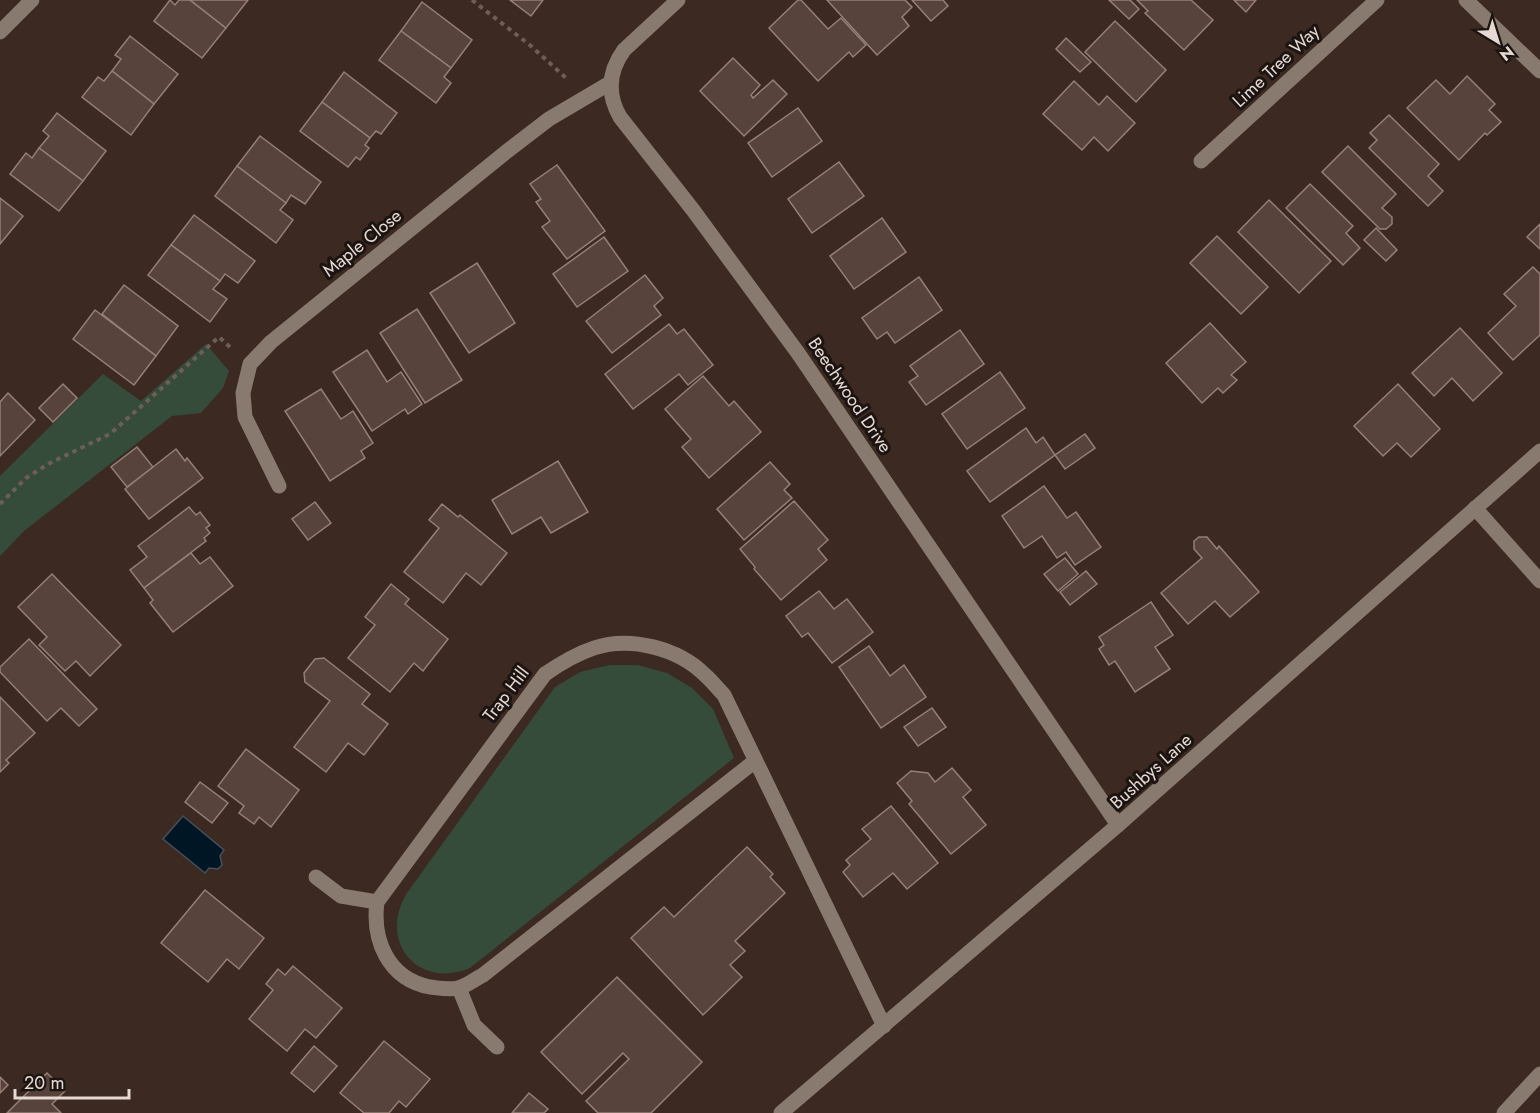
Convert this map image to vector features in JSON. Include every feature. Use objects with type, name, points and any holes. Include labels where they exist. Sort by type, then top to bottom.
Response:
[{"type":"street","points":[[0,32],[32,0]]},
{"type":"street","points":[[610,83],[617,60],[624,50],[678,0]]},
{"type":"street","name":"Lime Tree Way","points":[[1201,161],[1377,0]]},
{"type":"street","points":[[1466,0],[1540,71]]},
{"type":"street","name":"Maple Close","points":[[279,486],[244,417],[243,393],[250,364],[270,342],[506,152],[549,119],[610,83]]},
{"type":"street","name":"Beechwood Drive","points":[[610,83],[611,95],[620,117],[693,210],[798,353],[1118,825]]},
{"type":"street","name":"Bushbys Lane","points":[[781,1113],[1118,825],[1540,451]]},
{"type":"street","points":[[1475,508],[1540,581]]},
{"type":"street","name":"Trap Hill","points":[[377,902],[545,674],[569,658],[596,647],[625,644],[654,647],[681,657],[705,674],[724,695],[884,1026]]},
{"type":"street","points":[[316,877],[341,896],[377,902],[375,919],[377,936],[384,953],[394,967],[408,978],[424,986],[441,989],[459,988],[483,975],[755,761]]},
{"type":"street","points":[[459,988],[474,1024],[497,1047]]},
{"type":"street","points":[[1504,1113],[1540,1074]]},
{"type":"path","points":[[472,0],[531,46],[587,96]]},
{"type":"path","points":[[0,504],[26,478],[50,463],[110,434],[219,337],[250,364]]},
{"type":"green space","points":[[206,344],[229,371],[223,388],[201,413],[172,416],[24,531],[0,556],[0,476],[103,374],[141,401]]},
{"type":"green space","points":[[609,665],[638,665],[667,673],[692,688],[713,709],[734,758],[470,968],[451,973],[434,972],[419,967],[408,957],[400,944],[397,928],[399,911],[407,893],[555,687],[580,672]]},
{"type":"water","points":[[183,816],[224,850],[220,856],[222,865],[218,869],[209,868],[205,873],[163,839]]},
{"type":"building","points":[[170,0],[175,5],[179,0],[190,0],[226,28],[202,58],[154,21]]},
{"type":"building","points":[[190,0],[248,0],[226,28]]},
{"type":"building","points":[[510,0],[543,0],[531,16]]},
{"type":"building","points":[[798,0],[801,0],[828,29],[841,18],[866,45],[853,57],[849,52],[818,81],[769,28]]},
{"type":"building","points":[[827,0],[905,0],[912,7],[902,17],[909,26],[877,55]]},
{"type":"building","points":[[912,0],[943,0],[948,6],[931,21]]},
{"type":"building","points":[[1109,0],[1130,0],[1139,9],[1129,19]]},
{"type":"building","points":[[1137,0],[1191,0],[1213,20],[1184,50],[1145,13],[1148,11]]},
{"type":"building","points":[[1234,0],[1256,0],[1246,12]]},
{"type":"building","points":[[422,2],[472,40],[451,68],[401,31]]},
{"type":"building","points":[[1115,21],[1166,70],[1136,102],[1085,52]]},
{"type":"building","points":[[401,31],[451,68],[444,77],[451,83],[436,103],[379,60]]},
{"type":"building","points":[[130,36],[178,74],[154,104],[112,71],[121,59],[115,55]]},
{"type":"building","points":[[1066,38],[1091,62],[1080,72],[1056,49]]},
{"type":"building","points":[[733,58],[760,85],[751,95],[753,98],[773,80],[787,94],[744,136],[700,91]]},
{"type":"building","points":[[112,71],[154,104],[131,135],[82,97],[98,77],[104,81]]},
{"type":"building","points":[[344,72],[397,113],[381,134],[376,131],[370,138],[322,102]]},
{"type":"building","points":[[1467,76],[1495,104],[1489,110],[1501,122],[1487,135],[1485,133],[1459,160],[1407,108],[1436,80],[1450,94]]},
{"type":"building","points":[[1074,81],[1099,105],[1107,96],[1135,123],[1108,151],[1094,137],[1082,150],[1043,114]]},
{"type":"building","points":[[322,102],[370,138],[365,145],[369,148],[360,160],[356,157],[348,167],[300,131]]},
{"type":"building","points":[[798,108],[822,141],[772,177],[748,143]]},
{"type":"building","points":[[57,113],[106,151],[83,181],[39,148],[49,136],[43,131]]},
{"type":"building","points":[[1389,115],[1439,164],[1428,176],[1443,191],[1428,206],[1369,148],[1377,140],[1370,133]]},
{"type":"building","points":[[260,136],[321,182],[305,204],[291,195],[286,203],[237,166]]},
{"type":"building","points":[[1348,146],[1396,194],[1382,208],[1392,217],[1392,224],[1386,229],[1380,229],[1322,172]]},
{"type":"building","points":[[39,148],[83,181],[59,211],[10,174],[26,153],[32,158]]},
{"type":"building","points":[[839,162],[864,196],[812,233],[788,199]]},
{"type":"building","points":[[557,165],[605,231],[567,259],[542,227],[550,221],[536,202],[541,199],[530,184]]},
{"type":"building","points":[[237,166],[286,203],[280,210],[293,220],[276,243],[215,196]]},
{"type":"building","points":[[1310,184],[1353,226],[1346,233],[1360,248],[1343,265],[1286,208]]},
{"type":"building","points":[[0,198],[23,216],[0,244]]},
{"type":"building","points":[[1269,200],[1331,261],[1299,293],[1238,232]]},
{"type":"building","points":[[194,215],[255,261],[238,283],[225,274],[220,281],[171,245]]},
{"type":"building","points":[[882,218],[906,252],[854,289],[830,256]]},
{"type":"building","points":[[1540,224],[1540,249],[1527,237]]},
{"type":"building","points":[[1376,228],[1397,250],[1386,261],[1364,240]]},
{"type":"building","points":[[1217,236],[1268,287],[1241,314],[1190,263]]},
{"type":"building","points":[[604,237],[628,271],[577,307],[553,274]]},
{"type":"building","points":[[171,245],[220,281],[213,289],[227,299],[210,322],[148,275]]},
{"type":"building","points":[[477,263],[515,323],[469,353],[430,293]]},
{"type":"building","points":[[1533,267],[1540,274],[1540,335],[1513,360],[1488,333],[1516,306],[1504,294]]},
{"type":"building","points":[[645,275],[663,298],[654,306],[661,315],[612,353],[586,321]]},
{"type":"building","points":[[919,277],[942,310],[895,343],[887,332],[877,339],[862,318]]},
{"type":"building","points":[[124,285],[178,326],[156,356],[102,314]]},
{"type":"building","points":[[417,309],[462,380],[425,403],[380,333]]},
{"type":"building","points":[[95,310],[156,356],[134,385],[73,339]]},
{"type":"building","points":[[1210,323],[1246,362],[1231,375],[1237,380],[1223,393],[1218,388],[1202,403],[1166,363]]},
{"type":"building","points":[[669,324],[677,334],[684,329],[713,365],[688,385],[679,374],[633,409],[605,374]]},
{"type":"building","points":[[1460,328],[1502,373],[1473,401],[1452,378],[1434,396],[1412,373]]},
{"type":"building","points":[[960,330],[984,364],[926,405],[909,382],[918,376],[910,366]]},
{"type":"building","points":[[367,350],[387,382],[401,372],[422,404],[408,414],[405,409],[372,431],[333,372]]},
{"type":"building","points":[[1000,372],[1025,408],[967,449],[942,414]]},
{"type":"building","points":[[703,376],[729,406],[734,401],[761,432],[709,478],[682,447],[691,439],[665,409]]},
{"type":"building","points":[[63,384],[77,398],[53,422],[39,408]]},
{"type":"building","points":[[1398,384],[1440,429],[1411,457],[1397,443],[1383,456],[1354,426]]},
{"type":"building","points":[[321,389],[341,419],[353,411],[373,443],[361,451],[365,458],[330,481],[285,411]]},
{"type":"building","points":[[8,393],[35,420],[0,456],[0,402]]},
{"type":"building","points":[[1026,428],[1036,443],[1043,437],[1055,455],[990,502],[967,471]]},
{"type":"building","points":[[1085,434],[1095,448],[1065,469],[1055,455]]},
{"type":"building","points":[[137,447],[153,467],[127,487],[111,467]]},
{"type":"building","points":[[176,449],[185,461],[187,458],[203,478],[149,519],[125,489]]},
{"type":"building","points":[[558,461],[588,512],[551,533],[541,517],[512,534],[492,500]]},
{"type":"building","points":[[770,462],[790,484],[784,490],[792,498],[744,540],[717,509]]},
{"type":"building","points":[[1044,486],[1067,518],[1076,512],[1101,547],[1075,565],[1066,552],[1057,558],[1042,536],[1024,548],[1002,516]]},
{"type":"building","points":[[794,501],[828,540],[818,549],[827,560],[781,600],[740,549]]},
{"type":"building","points":[[315,502],[331,523],[308,540],[292,519]]},
{"type":"building","points":[[442,504],[458,517],[460,515],[507,553],[481,585],[466,573],[443,603],[404,572],[439,528],[429,520]]},
{"type":"building","points":[[189,507],[196,515],[200,512],[210,525],[206,528],[210,533],[204,538],[206,541],[144,588],[130,570],[147,557],[138,546]]},
{"type":"building","points":[[1199,537],[1207,537],[1217,549],[1219,546],[1259,592],[1230,617],[1215,601],[1188,624],[1161,593],[1202,558],[1194,549],[1194,541]]},
{"type":"building","points":[[191,553],[200,564],[210,557],[233,586],[173,632],[150,603],[153,600],[144,588]]},
{"type":"building","points":[[1065,558],[1078,574],[1058,591],[1044,574]]},
{"type":"building","points":[[1086,571],[1097,584],[1070,605],[1060,592]]},
{"type":"building","points":[[52,574],[121,645],[90,676],[76,661],[65,671],[39,645],[47,637],[18,607]]},
{"type":"building","points":[[391,584],[409,599],[405,604],[448,639],[423,671],[414,663],[390,692],[348,658],[375,625],[365,617]]},
{"type":"building","points":[[819,591],[834,609],[847,599],[873,632],[832,663],[808,633],[802,637],[786,616]]},
{"type":"building","points":[[1151,602],[1173,635],[1155,647],[1170,669],[1135,692],[1115,661],[1109,665],[1099,649],[1104,645],[1099,637]]},
{"type":"building","points":[[29,639],[97,709],[79,726],[61,708],[47,721],[0,672],[0,667]]},
{"type":"building","points":[[869,646],[890,676],[904,665],[926,697],[881,728],[839,667]]},
{"type":"building","points":[[324,658],[370,694],[362,704],[388,724],[364,755],[348,743],[326,772],[294,747],[330,701],[305,682],[304,673],[315,659]]},
{"type":"building","points":[[0,697],[35,733],[6,760],[9,763],[0,772]]},
{"type":"building","points":[[932,708],[946,727],[918,746],[904,727]]},
{"type":"building","points":[[246,749],[299,790],[271,827],[259,817],[254,824],[239,813],[244,806],[218,786]]},
{"type":"building","points":[[952,768],[971,790],[963,797],[986,825],[951,854],[909,804],[912,801],[897,783],[911,771],[928,773],[935,782]]},
{"type":"building","points":[[200,782],[228,803],[212,823],[185,802]]},
{"type":"building","points":[[891,806],[938,863],[907,889],[893,873],[863,897],[843,872],[850,865],[846,860],[871,839],[862,829]]},
{"type":"building","points":[[747,847],[773,874],[770,877],[785,893],[735,941],[745,951],[730,965],[742,977],[703,1015],[631,938],[664,907],[674,917]]},
{"type":"building","points":[[205,890],[264,938],[239,969],[227,959],[208,982],[161,943]]},
{"type":"building","points":[[293,966],[342,1008],[316,1038],[305,1029],[287,1051],[249,1019],[273,990],[266,984],[278,969],[285,975]]},
{"type":"building","points":[[617,977],[702,1062],[651,1113],[598,1113],[586,1101],[629,1059],[623,1053],[582,1094],[541,1052]]},
{"type":"building","points":[[384,1041],[430,1079],[406,1107],[399,1101],[389,1113],[364,1113],[340,1093]]},
{"type":"building","points":[[314,1046],[337,1066],[314,1092],[291,1073]]},
{"type":"building","points":[[47,1073],[65,1091],[52,1104],[61,1113],[7,1113]]},
{"type":"building","points":[[0,1077],[8,1085],[0,1093]]},
{"type":"building","points":[[529,1093],[548,1109],[544,1113],[512,1113]]}]
